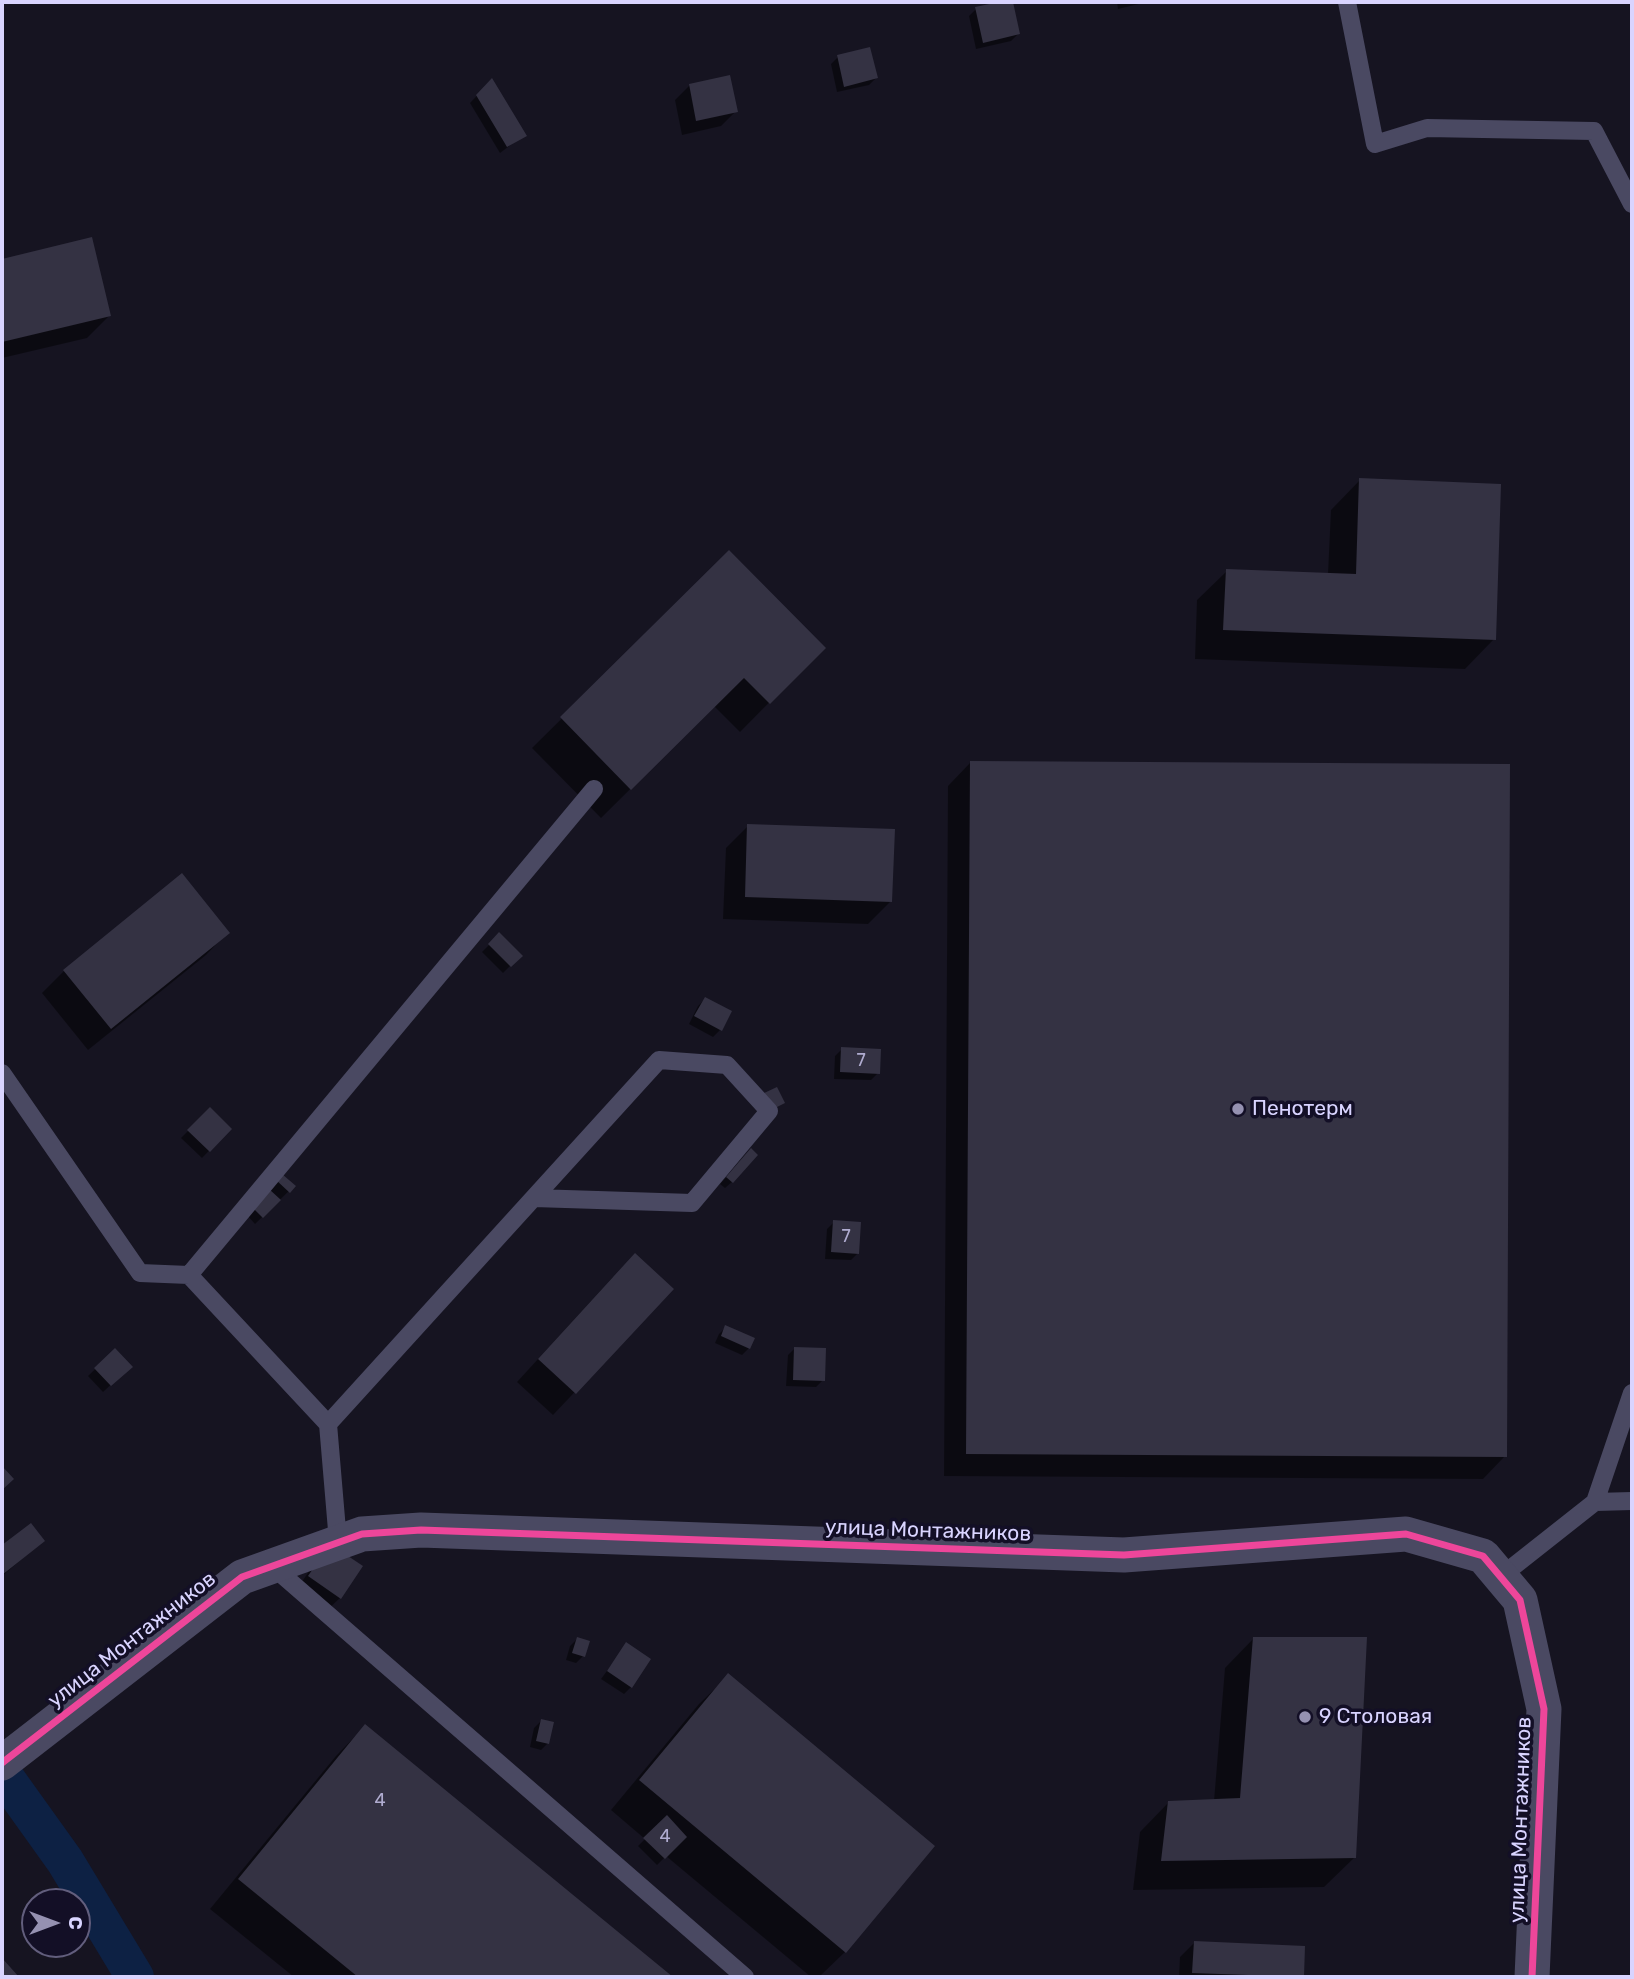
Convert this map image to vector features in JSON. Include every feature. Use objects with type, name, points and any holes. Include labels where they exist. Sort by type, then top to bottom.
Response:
[{"type":"street","name":"улица Монтажников","points":[[2,1763],[242,1577],[362,1534],[421,1530],[1124,1555],[1406,1534],[1483,1556],[1520,1601],[1544,1709],[1532,1977]]},
{"type":"lane","points":[[1347,2],[1375,144],[1427,128],[1594,131],[1632,204]]},
{"type":"lane","points":[[189,1275],[594,789]]},
{"type":"lane","points":[[328,1424],[659,1060],[727,1065],[769,1111],[692,1203],[534,1198]]},
{"type":"lane","points":[[2,1073],[141,1273],[189,1275],[328,1424],[338,1542]]},
{"type":"lane","points":[[1500,1577],[1595,1502],[1632,1393]]},
{"type":"lane","points":[[1595,1502],[1632,1501]]},
{"type":"lane","points":[[272,1566],[745,1977]]},
{"type":"building","points":[[1013,2],[1020,34],[983,43],[975,7]]},
{"type":"building","points":[[870,47],[878,78],[844,87],[837,55]]},
{"type":"building","points":[[730,75],[738,112],[696,121],[689,84]]},
{"type":"building","points":[[492,78],[527,136],[507,147],[476,95]]},
{"type":"building","points":[[92,237],[111,316],[2,342],[2,259]]},
{"type":"building","points":[[1359,478],[1501,484],[1496,640],[1223,630],[1226,569],[1356,574]]},
{"type":"building","points":[[729,550],[826,648],[770,704],[744,678],[631,790],[560,717]]},
{"type":"building","name":"Пенотерм","points":[[970,761],[1510,764],[1507,1457],[966,1454]]},
{"type":"building","points":[[747,824],[895,829],[892,902],[745,897]]},
{"type":"building","points":[[182,873],[230,933],[111,1029],[63,970]]},
{"type":"building","points":[[499,932],[523,956],[511,967],[488,944]]},
{"type":"building","points":[[705,997],[732,1011],[722,1031],[694,1016]]},
{"type":"building","points":[[841,1047],[881,1049],[880,1074],[840,1072]]},
{"type":"building","points":[[777,1087],[785,1103],[769,1111],[762,1094]]},
{"type":"building","points":[[210,1107],[232,1129],[210,1152],[187,1130]]},
{"type":"building","points":[[751,1148],[758,1155],[733,1183],[726,1177]]},
{"type":"building","points":[[282,1174],[296,1186],[290,1193],[276,1180]]},
{"type":"building","points":[[269,1189],[281,1200],[263,1218],[251,1206]]},
{"type":"building","points":[[833,1220],[861,1222],[859,1254],[831,1252]]},
{"type":"building","points":[[635,1253],[674,1289],[576,1394],[538,1359]]},
{"type":"building","points":[[725,1325],[755,1338],[750,1349],[721,1336]]},
{"type":"building","points":[[794,1347],[826,1348],[825,1381],[793,1380]]},
{"type":"building","points":[[115,1348],[133,1367],[111,1386],[94,1368]]},
{"type":"building","points":[[2,1466],[14,1479],[2,1490]]},
{"type":"building","points":[[31,1523],[45,1541],[2,1575],[2,1545]]},
{"type":"building","points":[[330,1544],[363,1566],[341,1599],[308,1576]]},
{"type":"building","points":[[577,1637],[590,1641],[585,1657],[572,1653]]},
{"type":"building","name":"9 Столовая","points":[[1253,1637],[1367,1637],[1356,1858],[1161,1861],[1168,1801],[1240,1798]]},
{"type":"building","points":[[626,1642],[651,1659],[632,1688],[607,1671]]},
{"type":"building","points":[[728,1673],[935,1846],[846,1953],[639,1780]]},
{"type":"building","points":[[541,1719],[554,1722],[549,1744],[536,1741]]},
{"type":"building","points":[[365,1724],[673,1977],[358,1977],[238,1879]]},
{"type":"building","points":[[667,1815],[687,1837],[665,1859],[643,1838]]},
{"type":"building","points":[[1194,1941],[1305,1946],[1304,1977],[1192,1973]]},
{"type":"building","points":[[2,1958],[19,1977],[2,1977]]},
{"type":"waterway","points":[[2,1773],[65,1861],[135,1977]]},
{"type":"cycle path","points":[[2,1763],[242,1577],[362,1534],[421,1530],[1124,1555],[1406,1534],[1483,1556],[1520,1600],[1544,1709],[1532,1977]]},
{"type":"place","name":"Пенотерм","points":[[1238,1109]]},
{"type":"place","name":"9 Столовая","points":[[1305,1717]]}]
